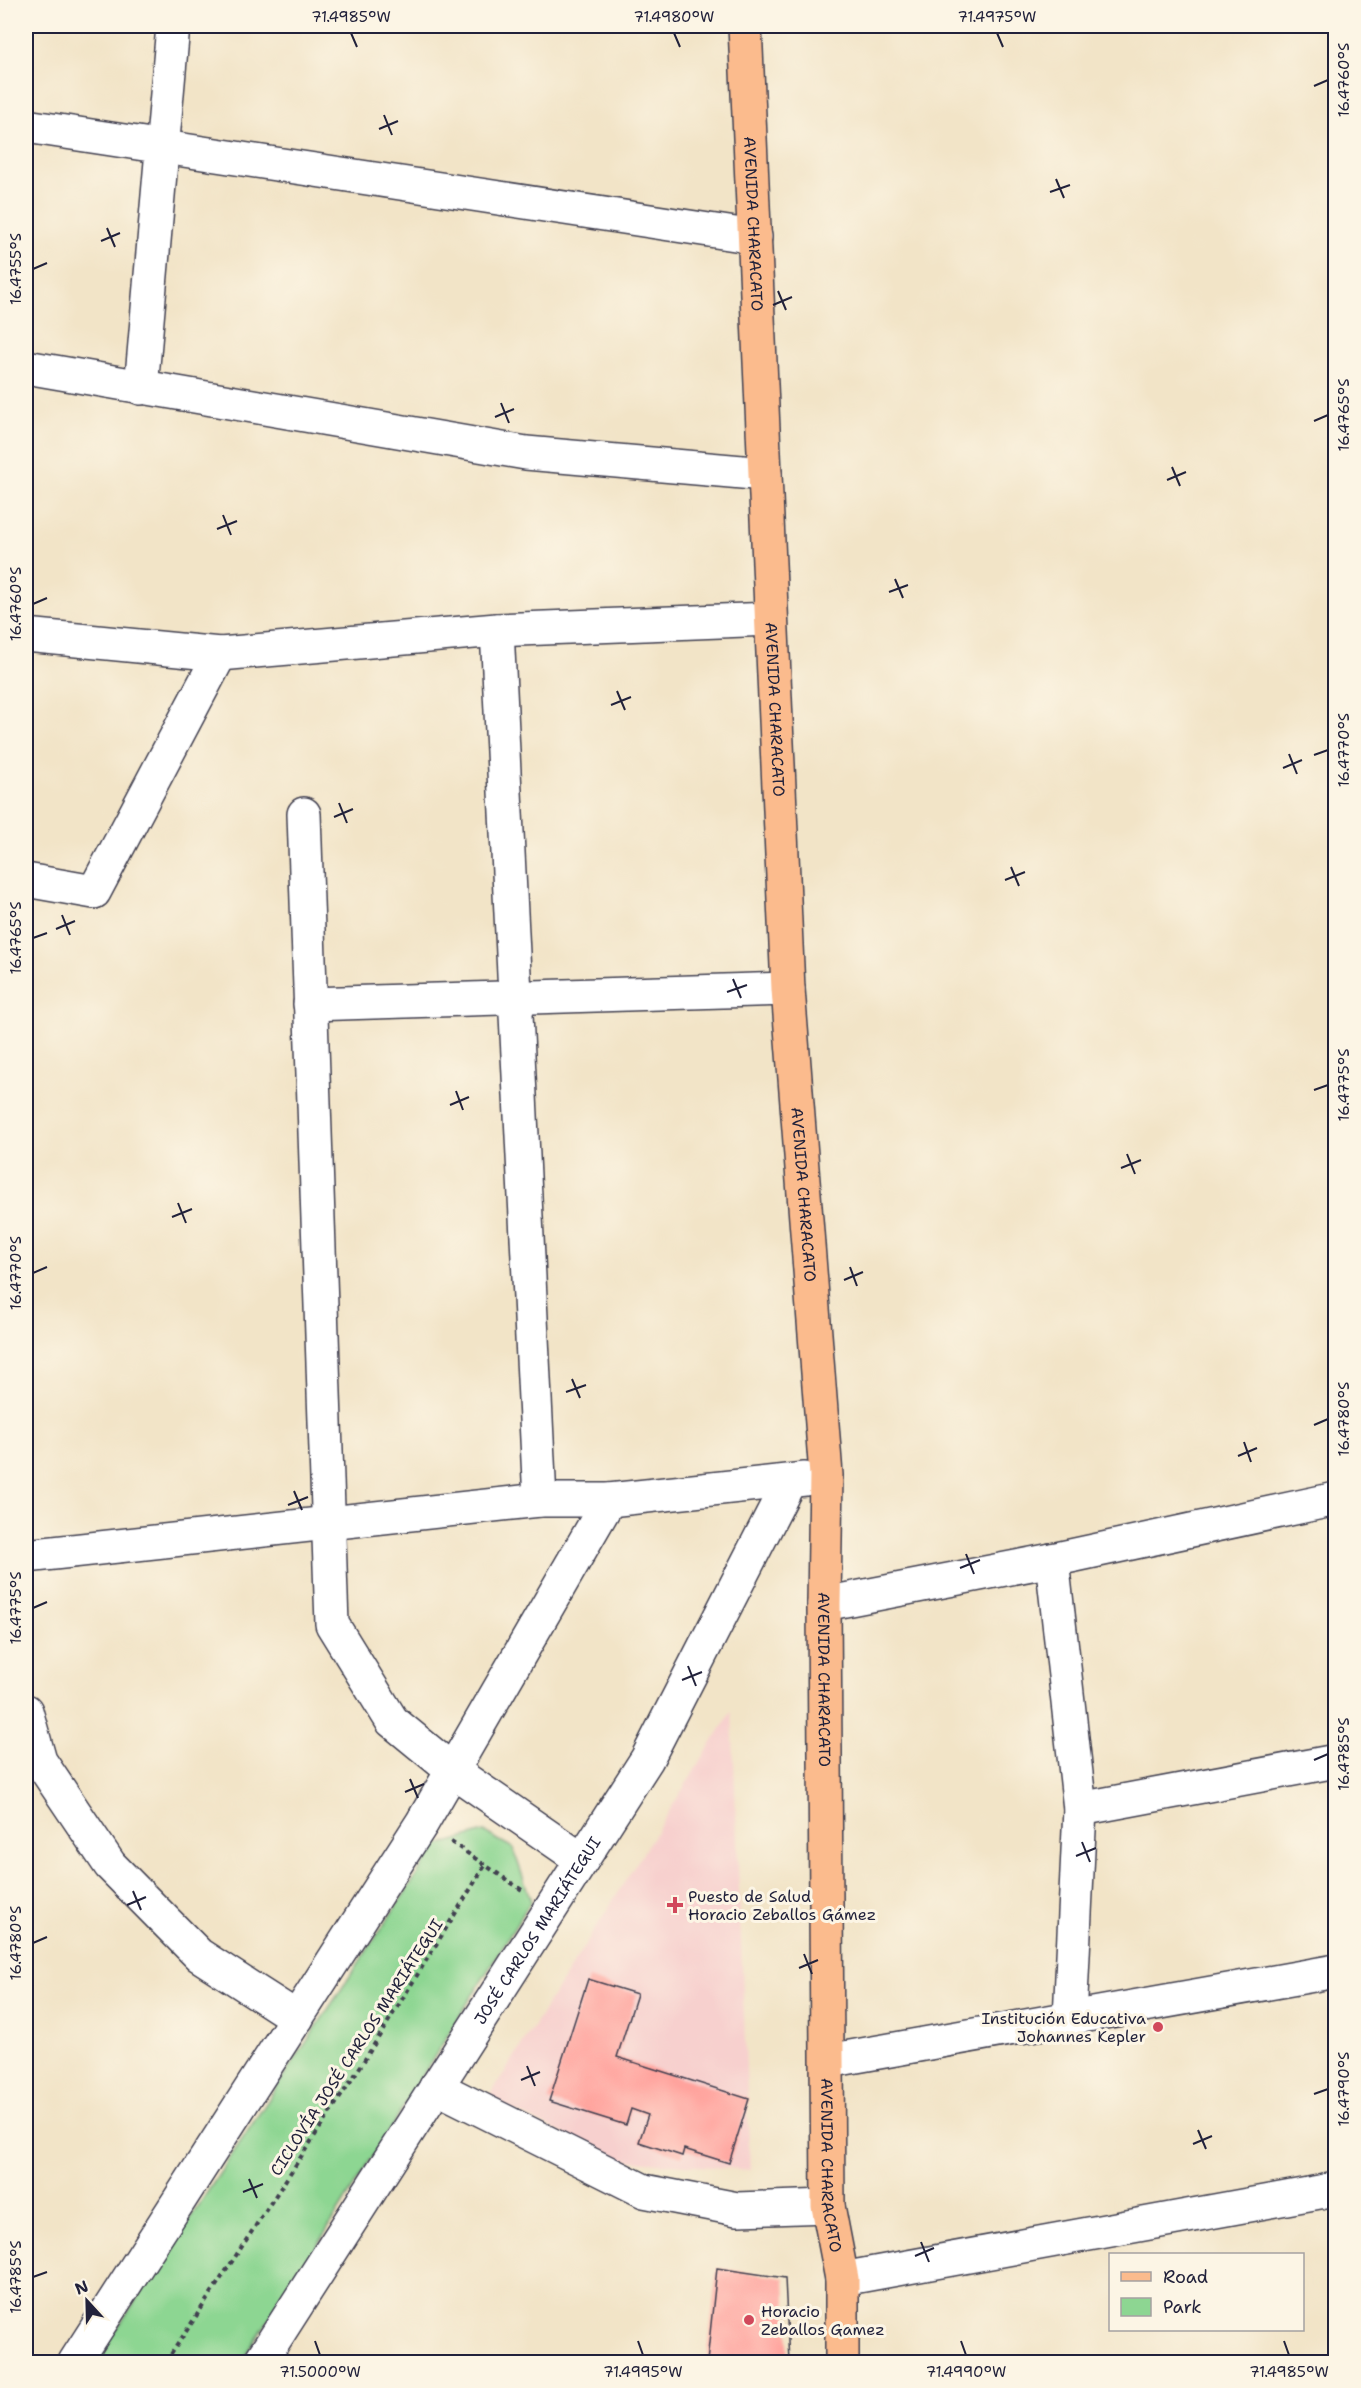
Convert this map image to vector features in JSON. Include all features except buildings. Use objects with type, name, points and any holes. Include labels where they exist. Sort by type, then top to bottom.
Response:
[{"type":"main road","name":"AVENIDA CHARACATO","points":[[745,26],[788,989],[826,1475],[824,1604],[828,2206],[842,2279],[842,2362]]},
{"type":"street","points":[[141,388],[173,26]]},
{"type":"street","points":[[26,126],[755,237]]},
{"type":"street","points":[[26,367],[526,453],[765,474]]},
{"type":"street","points":[[26,635],[220,654],[497,630],[771,619]]},
{"type":"street","points":[[497,630],[540,1500]]},
{"type":"street","points":[[26,880],[94,892],[220,654]]},
{"type":"street","points":[[304,814],[332,1624],[392,1721],[453,1771],[582,1860]]},
{"type":"street","points":[[310,1004],[788,989]]},
{"type":"street","points":[[26,1556],[540,1500],[609,1500],[789,1482],[826,1475]]},
{"type":"street","name":"JOSÉ CARLOS MARIÁTEGUI","points":[[260,2362],[647,1759],[789,1482]]},
{"type":"street","points":[[824,1604],[1052,1560],[1335,1499]]},
{"type":"street","points":[[75,2362],[422,1823],[609,1500]]},
{"type":"street","points":[[1052,1560],[1080,1809],[1070,2018]]},
{"type":"street","points":[[26,1711],[40,1761],[110,1865],[199,1955],[297,2018]]},
{"type":"street","points":[[1080,1809],[1335,1761]]},
{"type":"street","points":[[828,2061],[1335,1971]]},
{"type":"street","points":[[436,2087],[644,2191],[737,2209],[828,2206]]},
{"type":"street","points":[[842,2279],[1335,2189]]},
{"type":"path","points":[[422,1823],[486,1864],[549,1909]]},
{"type":"path","name":"CICLOVÍA JOSÉ CARLOS MARIÁTEGUI","points":[[166,2362],[362,2064],[486,1864]]},
{"type":"shaded area","name":"Puesto de Salud Horacio Zeballos Gámez","points":[[732,1711],[750,2170],[620,2160],[488,2099]]},
{"type":"green space","points":[[484,1832],[513,1848],[531,1901],[312,2254],[241,2362],[95,2362],[436,1846]]},
{"type":"place","name":"Puesto de Salud Horacio Zeballos Gámez","points":[[675,1905]]},
{"type":"place","name":"Institución Educativa Johannes Kepler","points":[[1158,2027]]},
{"type":"place","name":"Horacio Zeballos Gamez","points":[[749,2320]]}]
